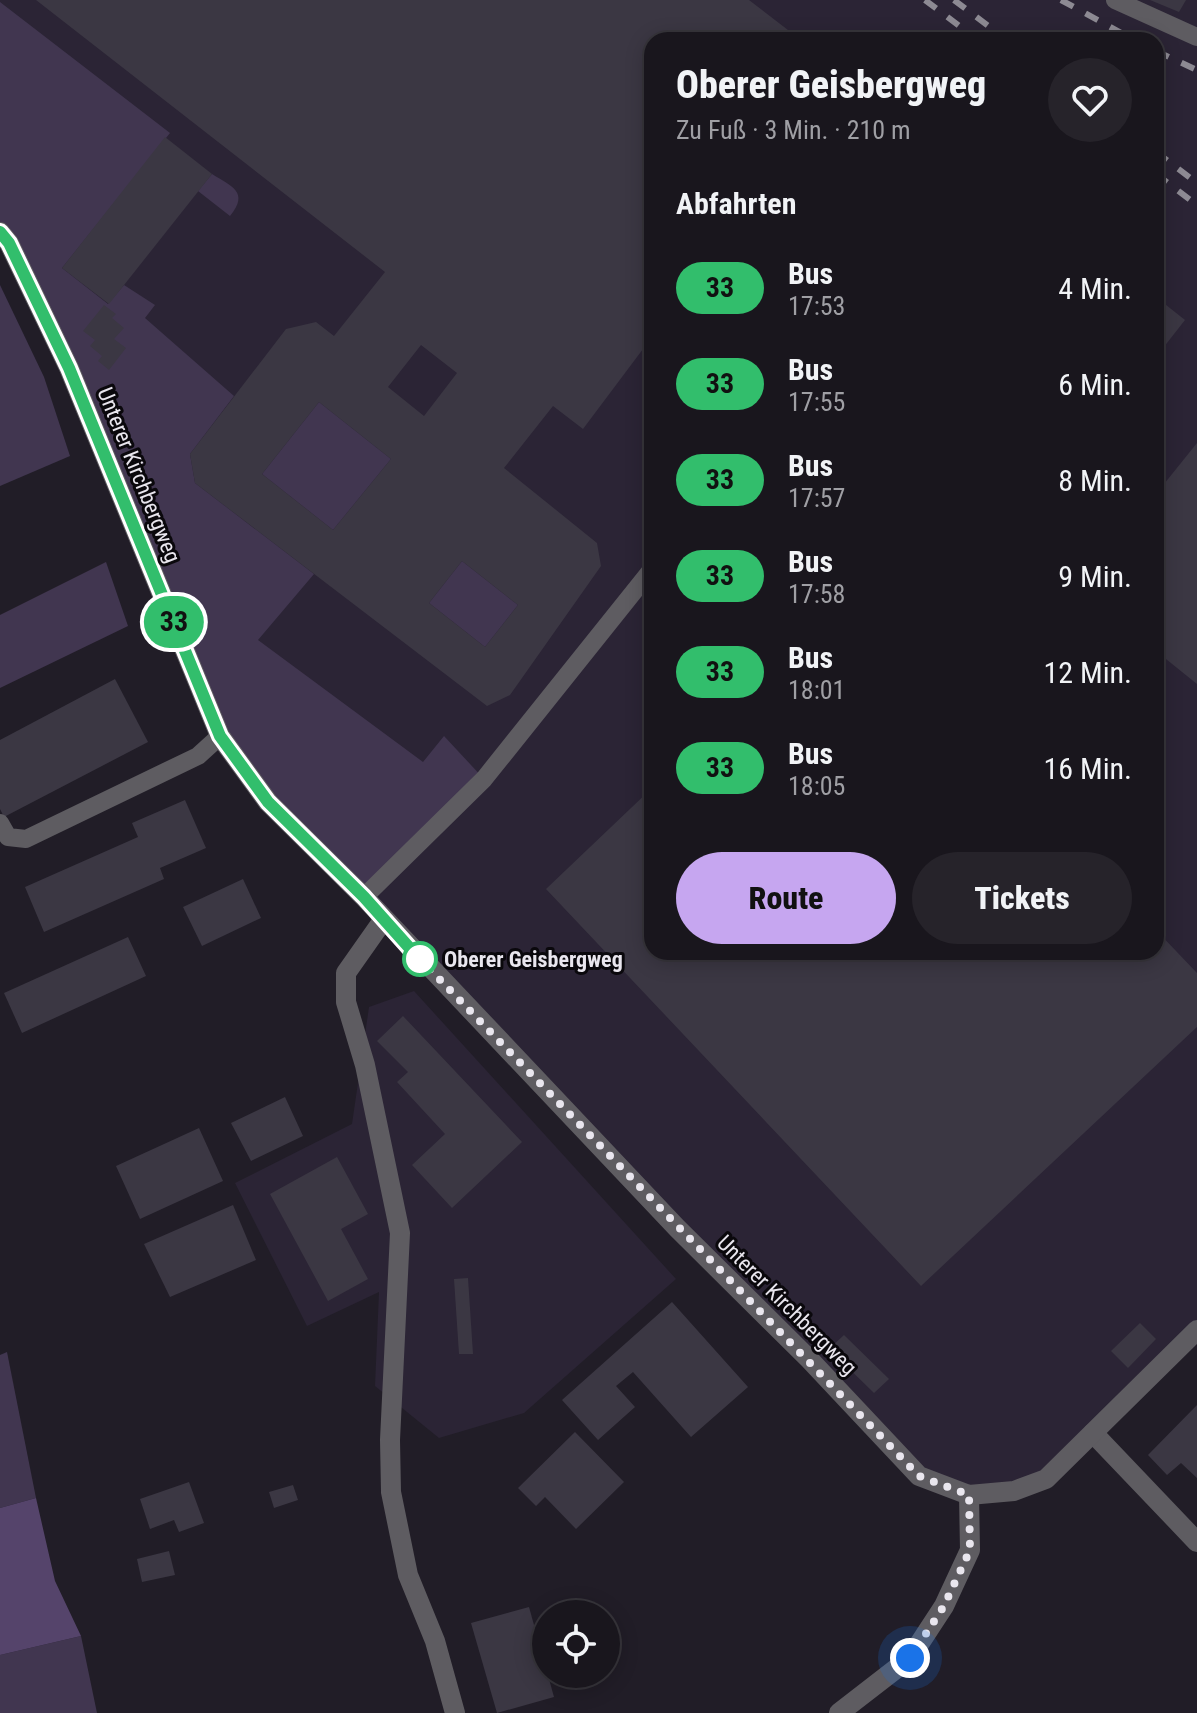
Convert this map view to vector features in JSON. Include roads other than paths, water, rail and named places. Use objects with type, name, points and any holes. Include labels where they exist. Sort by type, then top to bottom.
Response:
[{"type":"street","name":"Unterer Kirchbergweg","points":[[0,232],[9,243],[69,368],[220,736],[268,802],[364,897],[644,1194],[809,1359],[919,1476],[969,1495],[1014,1491],[1046,1479],[1197,1330]]},
{"type":"street","points":[[384,919],[346,973],[346,1002],[365,1065],[400,1233],[390,1440],[391,1492],[408,1575],[435,1641],[455,1713]]},
{"type":"street","points":[[1093,1433],[1197,1542]]},
{"type":"street","points":[[839,1713],[910,1658],[944,1606],[970,1550],[969,1495]]},
{"type":"lane","points":[[1115,0],[1197,37]]},
{"type":"lane","points":[[364,897],[484,779],[644,579]]},
{"type":"lane","points":[[0,823],[8,837],[26,839],[198,756],[220,736]]},
{"type":"railway","points":[[925,0],[967,32]]},
{"type":"railway","points":[[954,0],[996,32]]},
{"type":"railway","points":[[1061,0],[1119,32]]},
{"type":"railway","points":[[1164,55],[1197,70]]},
{"type":"railway","points":[[1164,158],[1197,183]]},
{"type":"railway","points":[[1164,180],[1197,205]]},
{"type":"place","name":"Oberer Geisbergweg","points":[[420,959]]}]
